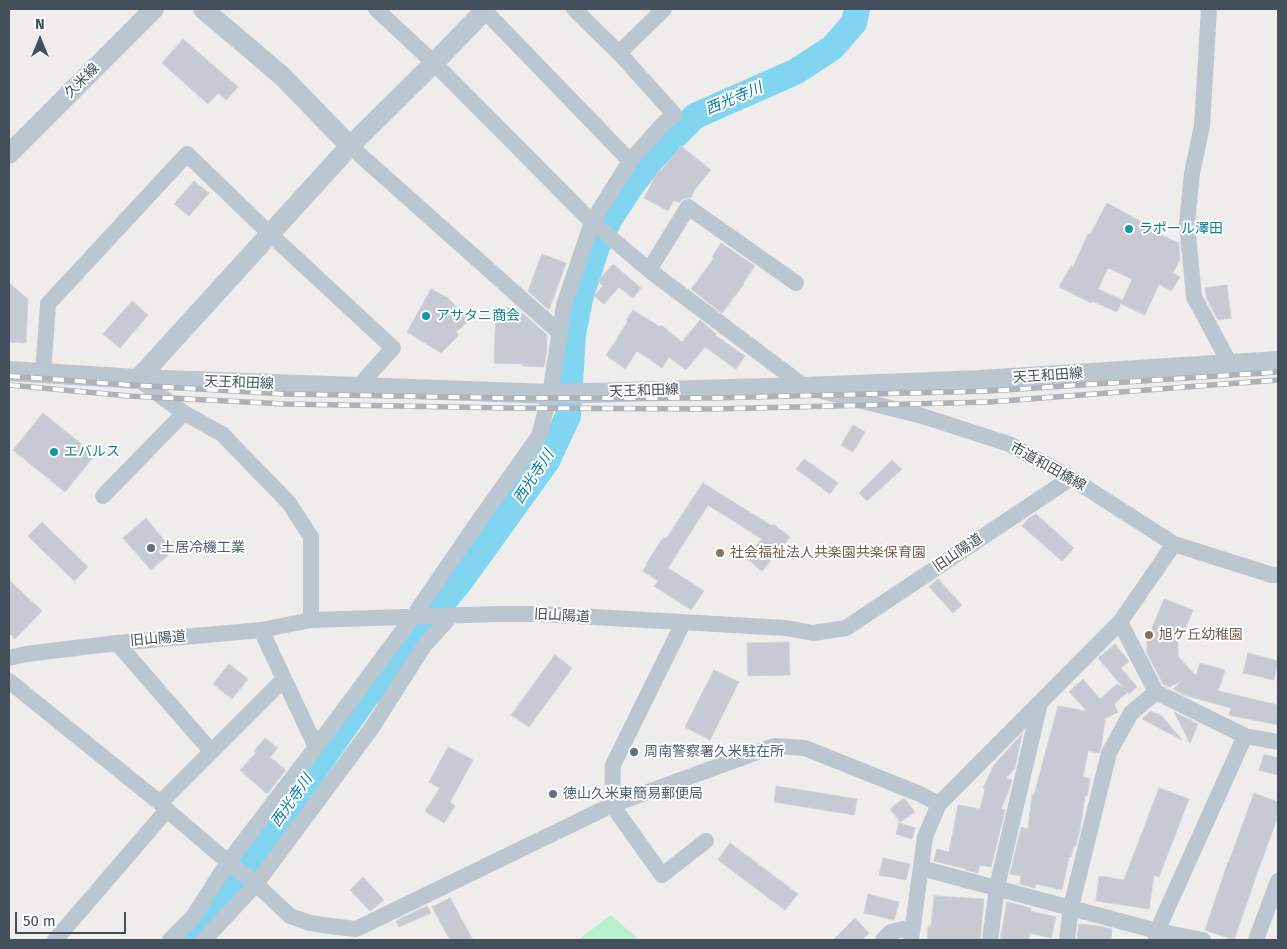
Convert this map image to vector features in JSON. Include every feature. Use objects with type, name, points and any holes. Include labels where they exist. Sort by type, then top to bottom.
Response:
[{"type":"street","name":"久米線","points":[[9,154],[154,9]]},
{"type":"street","points":[[203,9],[282,76],[350,146],[560,333]]},
{"type":"street","points":[[376,9],[434,63],[592,222],[648,270],[804,387]]},
{"type":"street","points":[[311,620],[312,537],[289,503],[222,434],[184,413],[138,379],[350,146],[434,63],[485,9],[630,161]]},
{"type":"street","points":[[170,940],[193,917],[228,862],[412,618],[539,436],[550,394],[564,305],[592,222],[630,161],[674,114],[619,53],[574,9]]},
{"type":"street","points":[[619,53],[664,9]]},
{"type":"street","points":[[1209,9],[1202,126],[1192,173],[1187,224],[1194,297],[1230,364]]},
{"type":"street","points":[[43,374],[48,304],[187,154],[393,348],[357,388]]},
{"type":"street","points":[[648,270],[688,208],[796,283]]},
{"type":"street","name":"天王和田線","points":[[9,371],[138,379],[550,394],[980,380],[1278,361]]},
{"type":"street","name":"市道和田橋線","points":[[804,387],[919,415],[1009,444],[1071,478],[1174,544],[1278,576]]},
{"type":"street","points":[[103,496],[184,413]]},
{"type":"street","name":"旧山陽道","points":[[9,658],[26,654],[117,643],[261,630],[311,620],[540,614],[786,628],[813,633],[846,628],[1071,478]]},
{"type":"street","points":[[883,940],[891,932],[912,934],[925,837],[939,804],[1120,622],[1174,544]]},
{"type":"street","points":[[204,940],[256,884],[371,729],[424,646],[451,616]]},
{"type":"street","points":[[1120,622],[1156,692],[1245,736],[1278,742]]},
{"type":"street","points":[[683,623],[613,765],[612,805],[662,874],[706,840]]},
{"type":"street","points":[[261,630],[316,747]]},
{"type":"street","points":[[117,643],[211,751]]},
{"type":"street","points":[[55,940],[211,751],[284,679]]},
{"type":"street","points":[[9,681],[256,884],[290,916],[356,934],[612,805],[774,746],[805,748],[920,794],[939,804]]},
{"type":"street","points":[[1067,940],[1071,908],[1109,752],[1131,713],[1156,692]]},
{"type":"street","points":[[990,940],[997,887],[1040,702]]},
{"type":"street","points":[[1157,935],[1245,736]]},
{"type":"street","points":[[920,868],[997,887],[1157,935],[1203,940]]},
{"type":"street","points":[[1256,940],[1278,881]]},
{"type":"green space","points":[[611,915],[639,940],[578,940]]},
{"type":"building","points":[[183,39],[238,87],[226,100],[218,93],[208,104],[162,63]]},
{"type":"building","points":[[681,146],[711,170],[695,189],[691,198],[684,198],[679,203],[674,200],[668,211],[644,198],[659,170],[661,171]]},
{"type":"building","points":[[194,181],[209,193],[189,216],[174,204]]},
{"type":"building","points":[[1107,203],[1162,233],[1161,235],[1179,243],[1180,259],[1173,273],[1180,277],[1171,291],[1159,284],[1145,315],[1121,304],[1132,279],[1108,268],[1098,289],[1122,300],[1117,312],[1092,301],[1091,303],[1059,287],[1071,266],[1073,267],[1088,234],[1090,235]]},
{"type":"building","points":[[721,243],[755,266],[722,313],[691,289],[714,258],[712,257]]},
{"type":"building","points":[[542,254],[566,263],[549,310],[528,291]]},
{"type":"building","points":[[613,264],[641,288],[633,298],[619,287],[604,304],[594,296],[603,286],[598,281]]},
{"type":"building","points":[[9,283],[28,299],[26,343],[9,342]]},
{"type":"building","points":[[1227,285],[1231,318],[1218,320],[1207,299],[1205,288]]},
{"type":"building","points":[[431,289],[448,298],[469,321],[456,332],[459,335],[441,353],[407,332]]},
{"type":"building","points":[[132,301],[148,315],[120,348],[103,334]]},
{"type":"building","points":[[496,307],[518,309],[547,335],[544,367],[494,363]]},
{"type":"building","points":[[633,310],[660,327],[661,325],[682,342],[700,320],[715,335],[745,356],[736,369],[705,347],[686,370],[669,357],[662,368],[637,351],[625,369],[606,355],[618,338]]},
{"type":"building","name":"エバルス","points":[[43,413],[95,455],[65,492],[13,450]]},
{"type":"building","points":[[853,425],[865,432],[853,452],[841,445]]},
{"type":"building","points":[[804,459],[838,483],[830,494],[796,469]]},
{"type":"building","points":[[892,460],[902,469],[867,501],[859,493]]},
{"type":"building","points":[[703,483],[772,526],[773,524],[790,537],[762,571],[746,558],[762,539],[708,505],[668,568],[704,591],[691,610],[654,586],[658,581],[643,571],[663,538],[666,539]]},
{"type":"building","points":[[1036,514],[1074,548],[1062,561],[1022,526],[1029,518]]},
{"type":"building","name":"土居冷機工業","points":[[146,518],[173,551],[151,570],[123,538]]},
{"type":"building","points":[[42,522],[88,567],[74,581],[28,536]]},
{"type":"building","points":[[938,579],[962,605],[953,613],[929,587]]},
{"type":"building","points":[[9,580],[42,611],[15,639],[9,633]]},
{"type":"building","points":[[1164,599],[1193,610],[1185,629],[1178,626],[1178,656],[1196,676],[1200,663],[1225,670],[1218,691],[1278,705],[1278,725],[1229,715],[1231,708],[1184,695],[1173,689],[1182,681],[1169,687],[1163,684],[1147,653],[1147,631],[1151,631]]},
{"type":"building","points":[[789,642],[790,675],[748,676],[747,643]]},
{"type":"building","points":[[1115,644],[1129,661],[1121,668],[1137,687],[1114,704],[1118,712],[1104,719],[1099,753],[1088,751],[1083,777],[1090,779],[1087,796],[1085,796],[1076,846],[1074,845],[1071,857],[1069,857],[1062,890],[1036,884],[1035,888],[1020,884],[1021,876],[1010,874],[1021,827],[1028,829],[1032,795],[1034,795],[1058,706],[1087,711],[1069,692],[1083,679],[1100,699],[1117,684],[1123,687],[1098,658]]},
{"type":"building","points":[[1248,653],[1278,661],[1274,680],[1243,673]]},
{"type":"building","points":[[555,655],[572,668],[529,727],[511,715]]},
{"type":"building","points":[[229,664],[248,679],[232,699],[213,684]]},
{"type":"building","points":[[714,670],[739,682],[710,740],[685,727]]},
{"type":"building","points":[[1151,711],[1162,716],[1182,740],[1142,719]]},
{"type":"building","points":[[1174,712],[1198,724],[1190,743]]},
{"type":"building","points":[[1022,734],[1015,768],[1006,778],[1012,780],[1001,809],[1005,810],[991,867],[980,865],[978,873],[934,861],[937,849],[949,852],[958,805],[980,809],[985,789],[983,788],[994,765]]},
{"type":"building","points":[[265,738],[278,748],[270,757],[286,770],[267,794],[240,770],[256,753],[254,751]]},
{"type":"building","points":[[448,747],[473,760],[450,802],[455,806],[444,823],[425,811],[440,788],[429,782]]},
{"type":"building","points":[[1264,754],[1278,758],[1278,775],[1259,770]]},
{"type":"building","points":[[776,786],[857,799],[854,815],[774,802]]},
{"type":"building","points":[[1159,788],[1189,799],[1159,877],[1154,875],[1149,909],[1096,901],[1099,876],[1124,880]]},
{"type":"building","points":[[1254,793],[1278,802],[1278,816],[1234,940],[1205,930]]},
{"type":"building","points":[[904,798],[915,812],[900,822],[890,809]]},
{"type":"building","points":[[899,823],[915,828],[912,839],[896,834]]},
{"type":"building","points":[[730,843],[798,894],[785,910],[718,860]]},
{"type":"building","points":[[883,858],[910,864],[906,880],[879,875]]},
{"type":"building","points":[[363,877],[384,900],[370,911],[350,890]]},
{"type":"building","points":[[868,894],[899,902],[894,920],[864,913]]},
{"type":"building","points":[[934,896],[984,899],[980,940],[927,940],[928,926],[931,926]]},
{"type":"building","points":[[450,898],[473,940],[450,940],[432,907]]},
{"type":"building","points":[[1007,902],[1031,908],[1031,911],[1056,917],[1051,938],[1029,933],[1029,940],[1000,940]]},
{"type":"building","points":[[427,906],[431,913],[399,927],[396,921]]},
{"type":"building","points":[[855,918],[869,933],[862,940],[833,940]]},
{"type":"building","points":[[1079,924],[1112,929],[1111,940],[1077,940]]},
{"type":"waterway","name":"西光寺川","points":[[189,940],[210,919],[365,698],[462,579],[547,461],[568,416],[573,334],[581,295],[597,247],[610,218],[631,186],[653,158],[695,116],[795,72],[832,48],[854,23],[857,9]]},
{"type":"railway","points":[[9,376],[285,394],[507,398],[713,398],[989,391],[1278,372]]},
{"type":"railway","points":[[9,385],[129,396],[286,404],[714,409],[989,402],[1278,380]]},
{"type":"place","name":"ラポール澤田","points":[[1129,229]]},
{"type":"place","name":"アサタニ商会","points":[[426,316]]},
{"type":"place","name":"エバルス","points":[[54,452]]},
{"type":"place","name":"土居冷機工業","points":[[151,548]]},
{"type":"place","name":"社会福祉法人共楽園共楽保育園","points":[[720,553]]},
{"type":"place","name":"旭ケ丘幼稚園","points":[[1149,635]]},
{"type":"place","name":"周南警察署久米駐在所","points":[[634,752]]},
{"type":"place","name":"徳山久米東簡易郵便局","points":[[553,794]]}]
